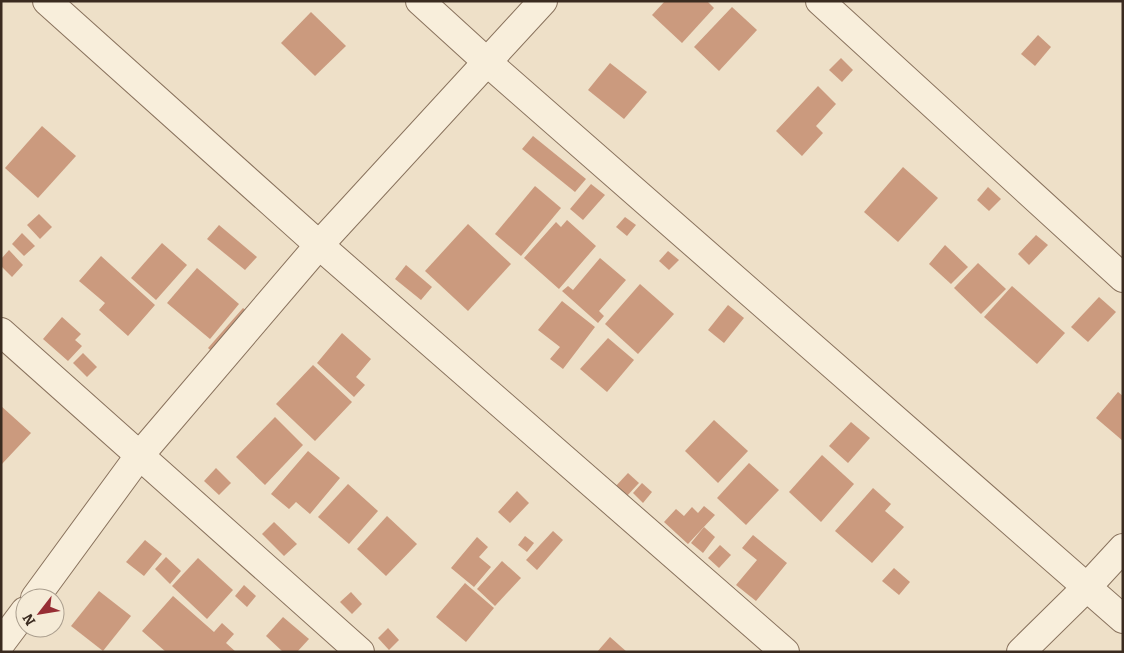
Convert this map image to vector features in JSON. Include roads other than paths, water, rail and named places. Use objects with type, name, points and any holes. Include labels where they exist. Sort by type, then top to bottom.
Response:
[{"type":"street","points":[[47,1],[319,245],[785,652]]},
{"type":"street","points":[[420,1],[487,62],[1123,619]]},
{"type":"street","points":[[41,588],[139,456],[319,245],[543,1]]},
{"type":"street","points":[[820,1],[1123,278]]},
{"type":"street","points":[[1,332],[360,652]]},
{"type":"street","points":[[1021,652],[1087,587],[1123,548]]},
{"type":"street","points":[[1,643],[15,624]]}]
